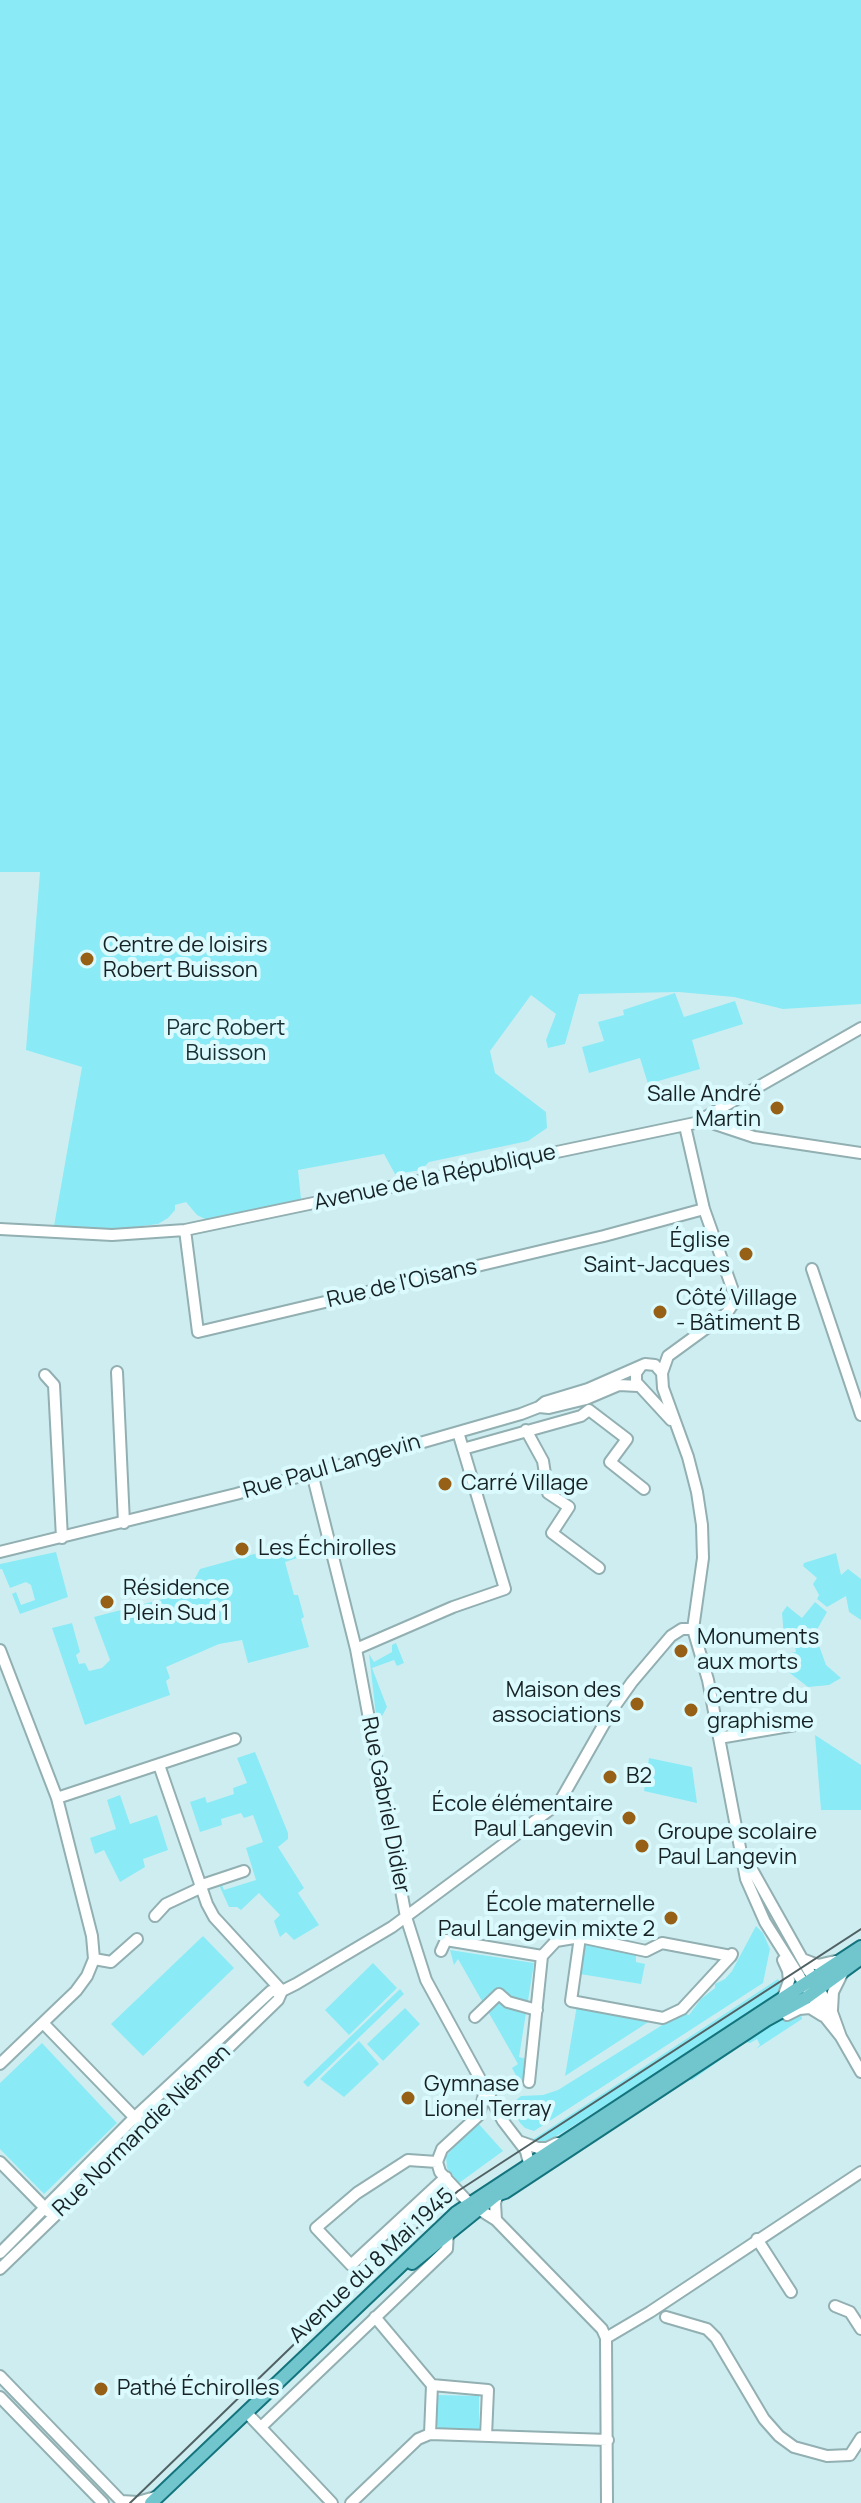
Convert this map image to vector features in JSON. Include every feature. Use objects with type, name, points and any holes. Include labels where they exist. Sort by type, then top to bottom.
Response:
[{"type":"main road","points":[[812,1986],[857,1953]]},
{"type":"main road","points":[[812,1986],[843,1971],[857,1953]]},
{"type":"main road","name":"Avenue du 8 Mai 1945","points":[[248,2414],[404,2260],[529,2163],[782,1999],[812,1986]]},
{"type":"main road","name":"Avenue du 8 Mai 1945","points":[[156,2501],[474,2206],[505,2192],[766,2020],[812,1986]]},
{"type":"street","name":"Avenue de la République","points":[[0,1229],[112,1235],[185,1230],[685,1126],[709,1116],[861,1028]]},
{"type":"street","points":[[709,1116],[715,1124],[754,1137],[861,1153]]},
{"type":"street","points":[[641,1388],[654,1391],[668,1356],[727,1313],[736,1299],[704,1209],[685,1126]]},
{"type":"street","name":"Rue de l'Oisans","points":[[185,1230],[198,1332],[704,1209]]},
{"type":"street","points":[[812,1269],[861,1415]]},
{"type":"street","name":"Rue Paul Langevin","points":[[587,1399],[679,1347]]},
{"type":"street","points":[[677,1428],[635,1378],[643,1365],[655,1365],[662,1376],[663,1388],[688,1457],[702,1525],[703,1558],[693,1629],[708,1680],[746,1879],[757,1908],[775,1939],[812,1986]]},
{"type":"street","points":[[117,1372],[124,1523]]},
{"type":"street","points":[[45,1375],[54,1385],[62,1538]]},
{"type":"street","name":"Rue Paul Langevin","points":[[0,1552],[312,1473],[539,1407],[549,1408],[587,1399],[619,1385],[641,1388]]},
{"type":"street","points":[[463,1449],[581,1416],[587,1399],[627,1439],[610,1462],[644,1489]]},
{"type":"street","points":[[526,1430],[543,1461],[548,1493],[569,1507],[552,1533],[599,1568]]},
{"type":"street","points":[[356,1649],[453,1607],[505,1589],[458,1432]]},
{"type":"street","name":"Rue Gabriel Didier","points":[[312,1473],[356,1649],[406,1917],[426,1980],[503,2121]]},
{"type":"street","name":"Rue Normandie Niémen","points":[[0,2269],[135,2117],[271,1991],[282,1991],[342,1958],[406,1917],[559,1803],[612,1710],[632,1682],[671,1636],[682,1629],[693,1629]]},
{"type":"street","points":[[0,1650],[57,1798],[92,1936],[94,1959],[84,1983],[0,2064]]},
{"type":"street","points":[[719,1738],[801,1724]]},
{"type":"street","points":[[57,1798],[235,1739]]},
{"type":"street","points":[[159,1765],[200,1888],[214,1917],[282,1991]]},
{"type":"street","points":[[741,1851],[839,2031]]},
{"type":"street","points":[[155,1916],[166,1904],[205,1884],[244,1871]]},
{"type":"street","points":[[768,1927],[786,1940],[861,2072]]},
{"type":"street","points":[[529,2082],[542,1956],[556,1941],[580,1937],[646,1951],[662,1943],[732,1955],[682,2009],[663,2018],[571,2001],[580,1937]]},
{"type":"street","points":[[94,1959],[111,1962],[137,1939]]},
{"type":"street","points":[[775,1939],[788,1971],[788,1988],[782,1999]]},
{"type":"street","points":[[441,1951],[446,1940],[542,1956]]},
{"type":"street","points":[[802,1959],[818,1965],[857,1953]]},
{"type":"street","points":[[828,2015],[833,1992],[843,1971]]},
{"type":"street","name":"Rue Normandie Niémen","points":[[50,2213],[146,2129],[278,2000],[282,1991]]},
{"type":"street","points":[[475,2017],[499,1994],[508,2002],[537,2010]]},
{"type":"street","points":[[766,2020],[810,2008],[828,2015]]},
{"type":"street","points":[[44,2024],[146,2129]]},
{"type":"street","points":[[486,2086],[479,2115],[442,2149],[437,2162],[440,2172],[474,2206],[496,2220],[602,2329],[606,2338],[607,2503]]},
{"type":"street","points":[[479,2115],[490,2114],[503,2121],[521,2142],[529,2163],[527,2169],[496,2195],[496,2220]]},
{"type":"street","points":[[521,2142],[547,2148],[572,2135]]},
{"type":"street","points":[[437,2162],[408,2160],[357,2193],[316,2228],[351,2265],[446,2177]]},
{"type":"street","points":[[0,2162],[50,2213]]},
{"type":"street","points":[[606,2338],[861,2172]]},
{"type":"street","name":"Avenue du 8 Mai 1945","points":[[261,2427],[447,2249],[448,2232]]},
{"type":"street","name":"Rue Normandie Niémen","points":[[0,2253],[28,2235]]},
{"type":"street","points":[[757,2239],[791,2292]]},
{"type":"street","points":[[835,2306],[850,2312],[861,2329]]},
{"type":"street","points":[[375,2317],[432,2385],[430,2434]]},
{"type":"street","points":[[666,2317],[707,2329],[716,2338],[764,2419],[794,2447],[827,2456],[856,2455],[861,2438]]},
{"type":"street","points":[[0,2376],[124,2503],[156,2501]]},
{"type":"street","points":[[432,2385],[488,2390],[486,2436]]},
{"type":"street","points":[[0,2397],[103,2503]]},
{"type":"street","points":[[248,2414],[332,2503]]},
{"type":"street","points":[[351,2503],[418,2439],[430,2434],[608,2440]]},
{"type":"green space","name":"Parc Robert Buisson","points":[[0,0],[861,0],[861,1004],[783,1009],[734,997],[679,992],[579,994],[565,1044],[548,1048],[546,1040],[556,1014],[531,995],[490,1051],[495,1073],[546,1112],[547,1128],[528,1141],[429,1162],[421,1170],[395,1174],[384,1154],[298,1170],[301,1199],[215,1219],[207,1220],[197,1215],[186,1202],[175,1205],[168,1218],[158,1224],[102,1231],[54,1226],[82,1067],[26,1050],[40,872],[0,872]]},
{"type":"green space","points":[[675,993],[684,1017],[735,1001],[743,1024],[692,1040],[700,1069],[648,1084],[640,1058],[589,1073],[582,1047],[604,1041],[598,1022],[624,1015],[623,1010]]},
{"type":"green space","points":[[294,1543],[303,1556],[285,1562],[294,1595],[298,1595],[309,1647],[248,1663],[242,1640],[219,1644],[166,1667],[170,1678],[166,1681],[170,1695],[85,1725],[52,1628],[72,1623],[80,1652],[76,1655],[79,1664],[85,1663],[89,1671],[102,1668],[110,1660],[94,1617],[163,1599],[193,1582],[200,1569]]},
{"type":"green space","points":[[56,1552],[68,1597],[20,1614],[12,1594],[16,1592],[21,1605],[35,1600],[31,1585],[26,1582],[10,1588],[0,1564]]},
{"type":"green space","points":[[836,1553],[841,1575],[848,1569],[861,1579],[861,1620],[849,1612],[846,1596],[827,1607],[817,1599],[819,1595],[813,1584],[817,1578],[803,1566],[804,1563]]},
{"type":"green space","points":[[815,1602],[827,1612],[815,1633],[784,1637],[782,1613],[787,1606],[802,1618]]},
{"type":"green space","points":[[817,1640],[826,1665],[841,1678],[829,1685],[808,1687],[782,1667],[780,1655],[796,1652],[794,1641]]},
{"type":"green space","points":[[396,1643],[404,1663],[397,1666],[394,1660],[372,1668],[387,1707],[382,1716],[376,1715],[369,1654],[374,1662],[392,1652],[392,1645]]},
{"type":"green space","points":[[815,1735],[861,1765],[861,1810],[821,1810]]},
{"type":"green space","points":[[255,1752],[288,1833],[288,1839],[278,1847],[304,1888],[298,1893],[319,1925],[294,1940],[286,1932],[280,1937],[274,1921],[280,1915],[259,1893],[241,1910],[229,1907],[219,1885],[221,1883],[224,1890],[256,1880],[246,1848],[263,1842],[253,1815],[244,1818],[241,1813],[221,1819],[222,1825],[200,1832],[190,1802],[205,1797],[207,1803],[234,1794],[233,1788],[247,1783],[237,1758]]},
{"type":"green space","points":[[649,1758],[692,1767],[697,1803],[644,1791]]},
{"type":"green space","points":[[120,1795],[130,1824],[157,1815],[168,1850],[143,1859],[145,1867],[120,1882],[104,1850],[95,1854],[90,1838],[116,1829],[107,1800]]},
{"type":"green space","points":[[756,1926],[770,1949],[763,1983],[534,2131],[520,2123],[510,2105],[521,2096],[543,2095],[558,2090],[672,2019],[686,2007],[686,2014],[689,2015],[701,1999],[715,1988],[715,1984],[732,1971]]},
{"type":"green space","points":[[203,1936],[234,1968],[143,2056],[111,2024]]},
{"type":"green space","points":[[585,1945],[636,1953],[636,1962],[645,1964],[641,1984],[580,1974]]},
{"type":"green space","points":[[450,1950],[534,1963],[519,2057],[527,2059],[523,2084],[512,2068],[518,2064],[458,1959],[454,1965]]},
{"type":"green space","points":[[373,1963],[397,1988],[349,2035],[325,2010]]},
{"type":"green space","points":[[778,1979],[784,1989],[778,1996],[565,2131],[542,2144],[529,2142]]},
{"type":"green space","points":[[400,1989],[404,1994],[308,2087],[303,2082]]},
{"type":"green space","points":[[577,2005],[653,2019],[565,2076]]},
{"type":"green space","points":[[405,2008],[420,2024],[383,2061],[367,2044]]},
{"type":"green space","points":[[801,2011],[802,2019],[756,2049],[760,2045],[757,2039],[746,2042],[692,2080],[689,2079],[688,2076],[746,2037]]},
{"type":"green space","points":[[359,2041],[379,2064],[344,2097],[320,2079]]},
{"type":"green space","points":[[42,2043],[117,2123],[44,2194],[0,2149],[0,2083]]},
{"type":"green space","points":[[477,2122],[503,2151],[459,2183],[447,2168],[446,2156]]},
{"type":"green space","points":[[437,2395],[479,2396],[479,2431],[438,2428]]},
{"type":"tram line","points":[[130,2503],[374,2267],[458,2191],[861,1929]]},
{"type":"place","name":"Centre de loisirs Robert Buisson","points":[[87,959]]},
{"type":"place","name":"Salle André Martin","points":[[777,1108]]},
{"type":"place","name":"Église Saint-Jacques","points":[[746,1254]]},
{"type":"place","name":"Côté Village - Bâtiment B","points":[[660,1312]]},
{"type":"place","name":"Carré Village","points":[[445,1484]]},
{"type":"place","name":"Les Échirolles","points":[[242,1549]]},
{"type":"place","name":"Résidence Plein Sud 1","points":[[107,1602]]},
{"type":"place","name":"Monuments aux morts","points":[[681,1651]]},
{"type":"place","name":"Maison des associations","points":[[637,1704]]},
{"type":"place","name":"Centre du graphisme","points":[[691,1710]]},
{"type":"place","name":"B2","points":[[610,1777]]},
{"type":"place","name":"École élémentaire Paul Langevin","points":[[629,1818]]},
{"type":"place","name":"Groupe scolaire Paul Langevin","points":[[642,1846]]},
{"type":"place","name":"École maternelle Paul Langevin mixte 2","points":[[671,1918]]},
{"type":"place","name":"Gymnase Lionel Terray","points":[[408,2098]]},
{"type":"place","name":"Pathé Échirolles","points":[[101,2389]]}]
